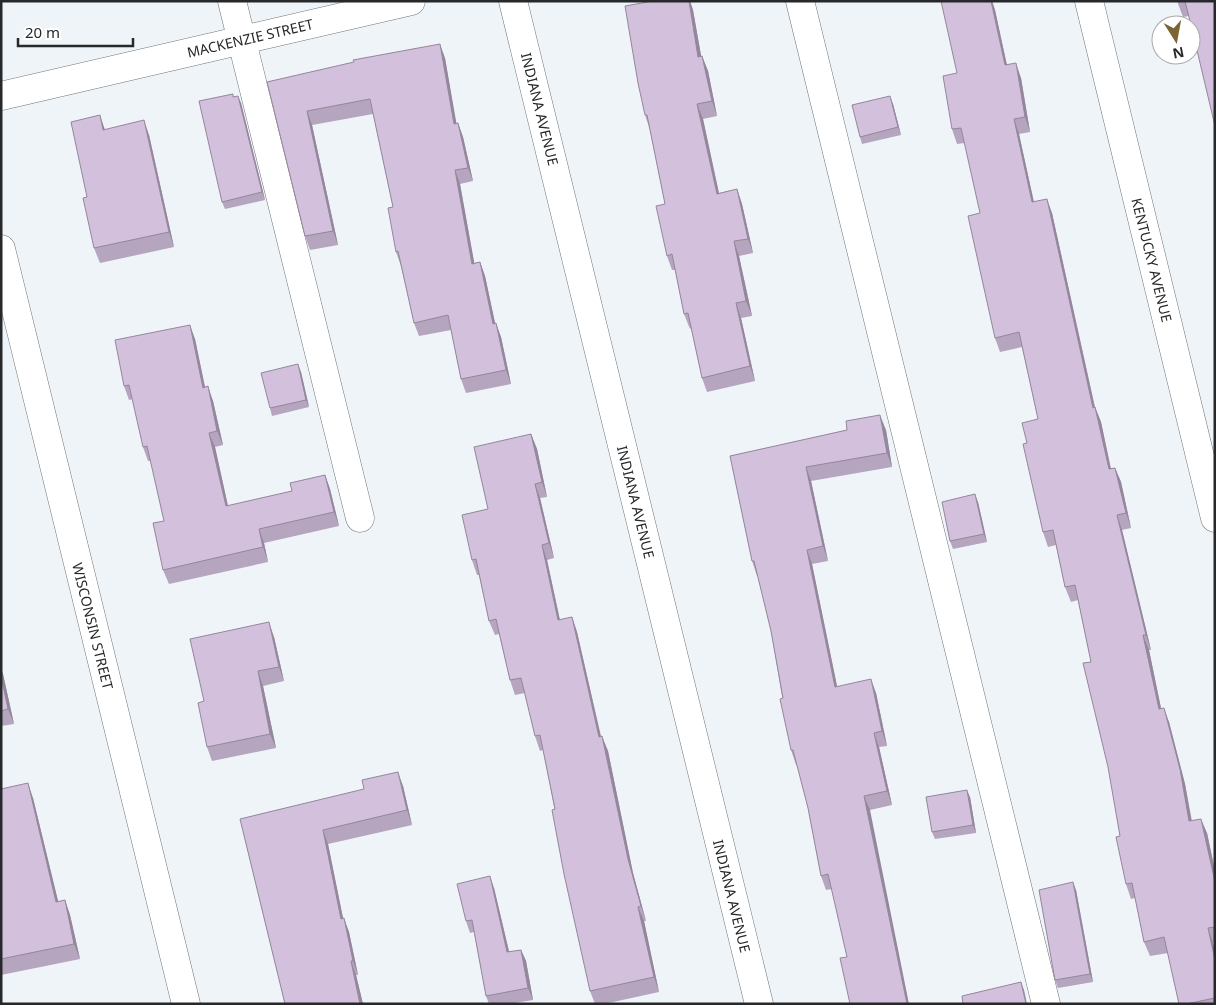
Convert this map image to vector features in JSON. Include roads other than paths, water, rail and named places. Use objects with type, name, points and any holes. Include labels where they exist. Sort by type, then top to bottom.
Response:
[{"type":"street","points":[[232,1],[360,518]]},
{"type":"street","name":"MACKENZIE STREET","points":[[1,96],[411,1]]},
{"type":"street","name":"INDIANA AVENUE","points":[[513,1],[758,1004]]},
{"type":"street","points":[[800,1],[1046,1004]]},
{"type":"street","name":"KENTUCKY AVENUE","points":[[1089,1],[1215,518]]},
{"type":"street","name":"WISCONSIN STREET","points":[[1,249],[186,1004]]}]
